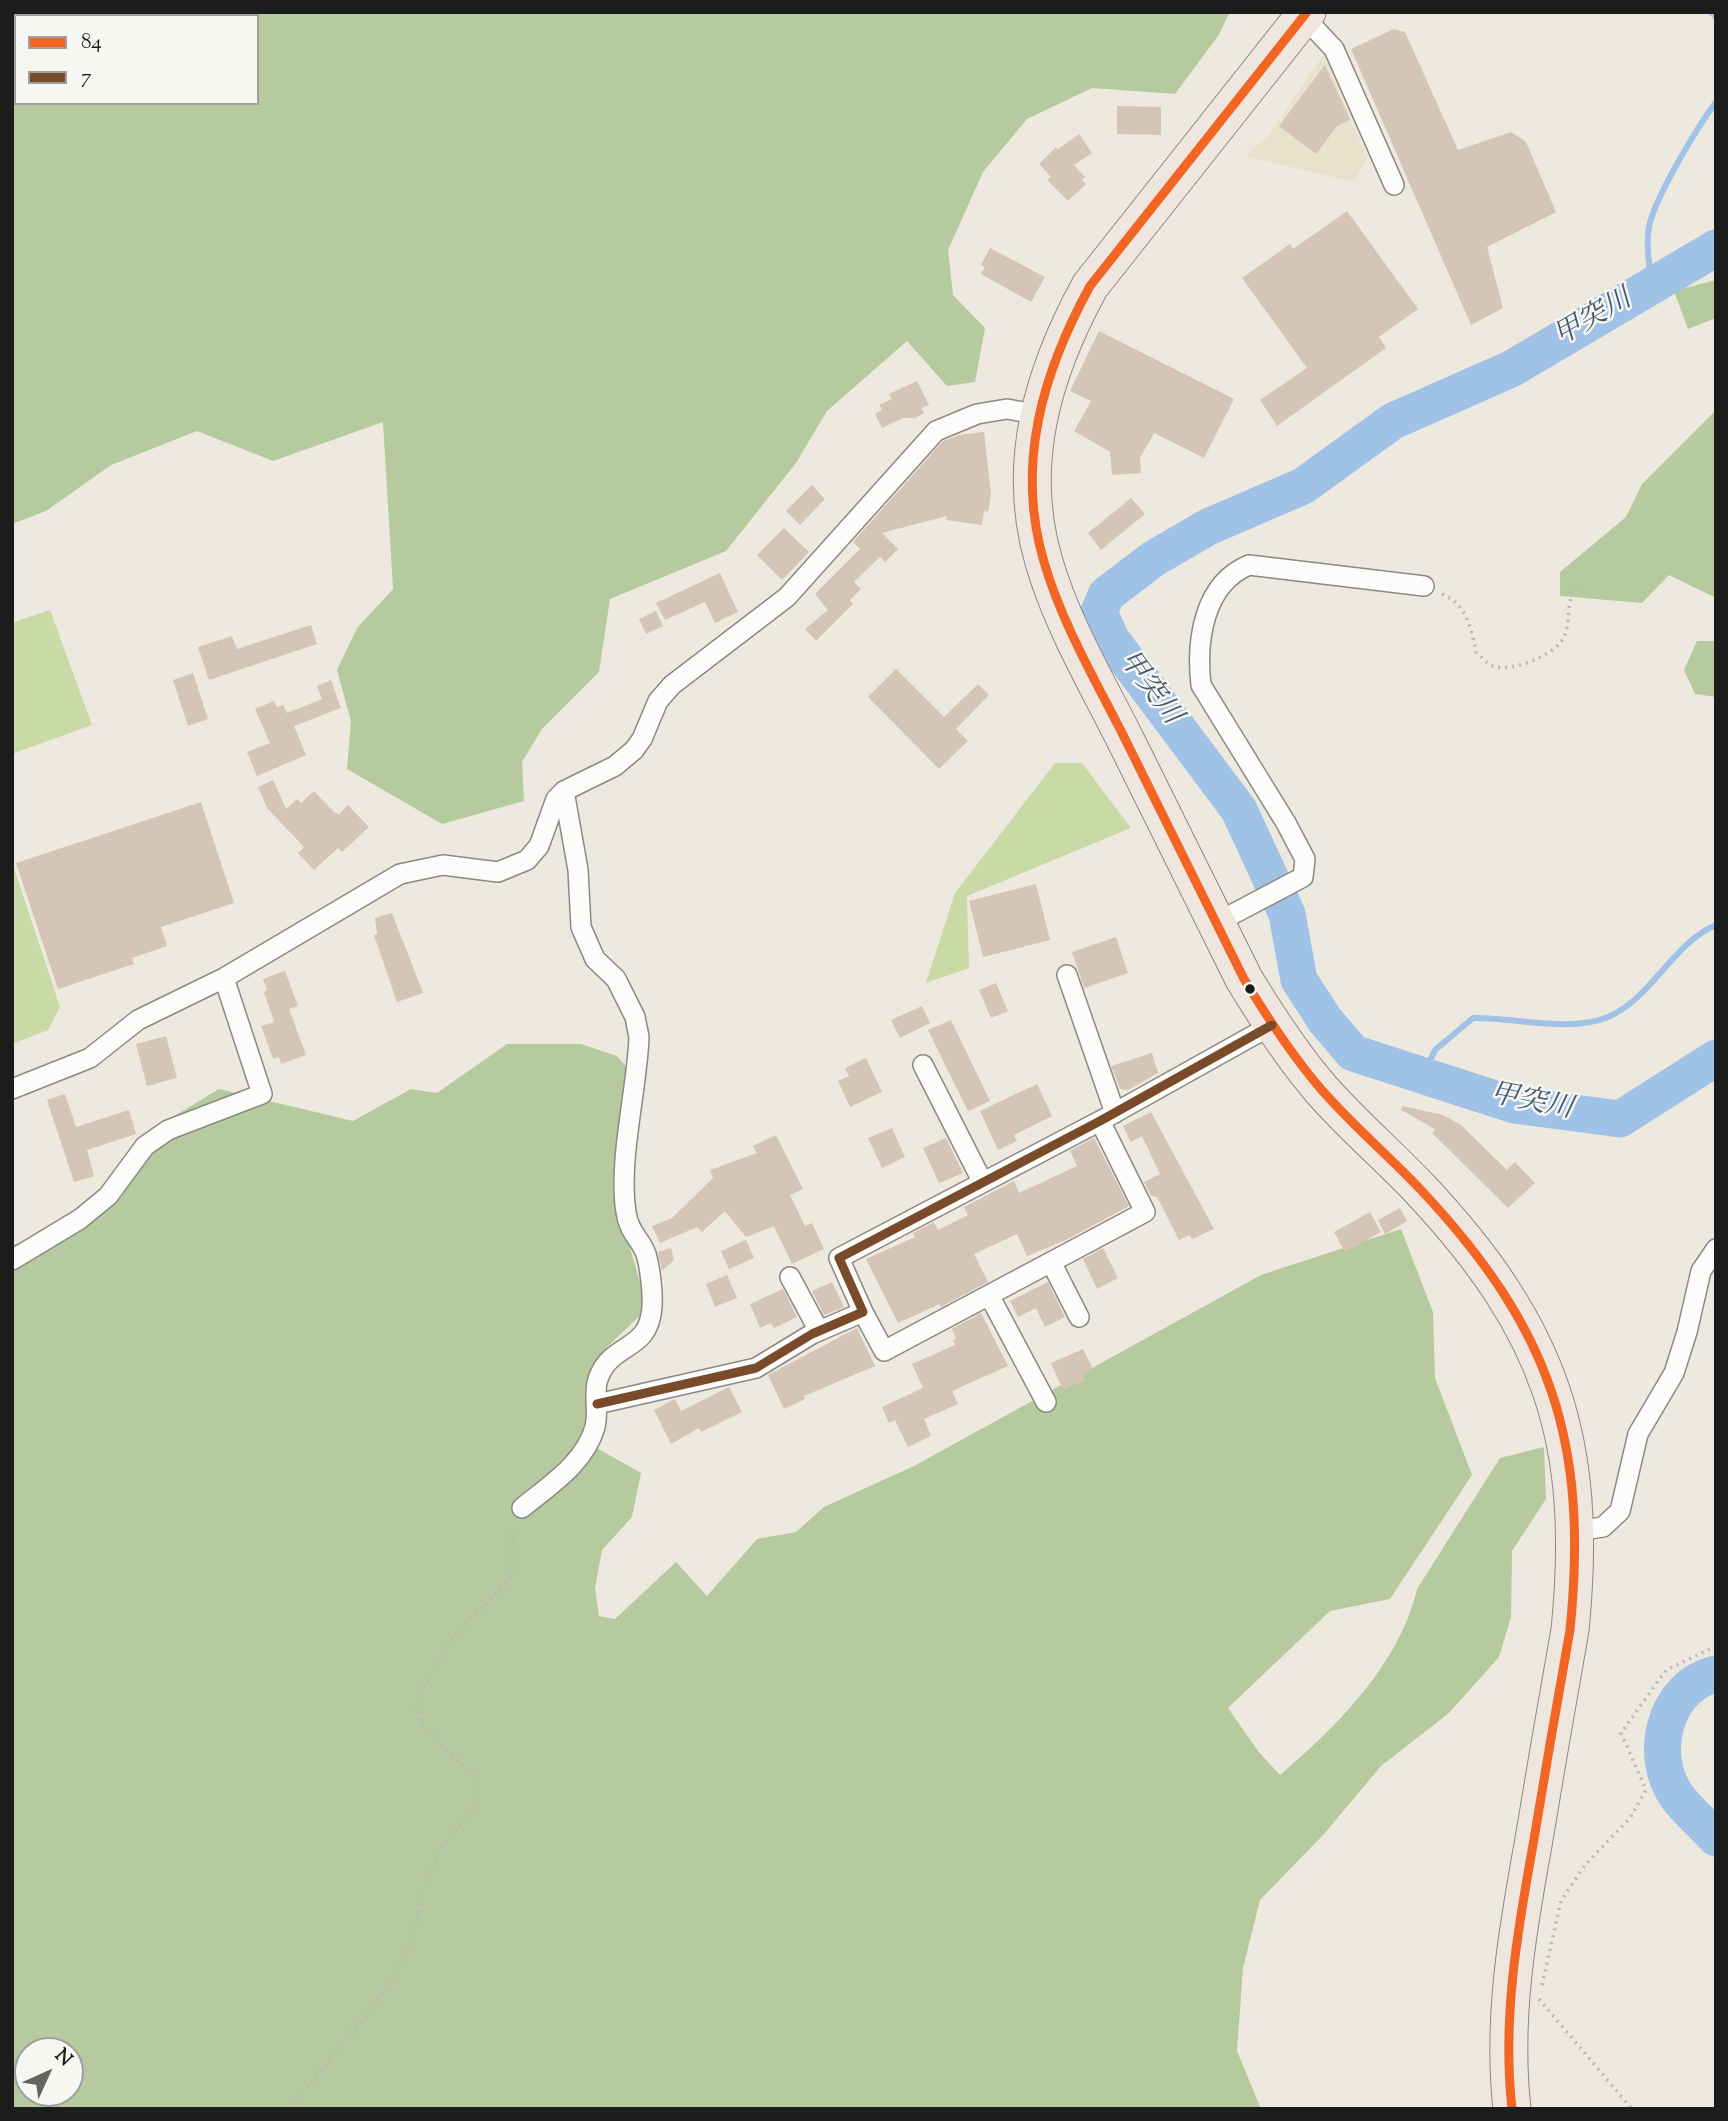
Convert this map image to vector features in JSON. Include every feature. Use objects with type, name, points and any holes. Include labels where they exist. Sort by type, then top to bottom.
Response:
[{"type":"highway","points":[[1305,14],[1090,286],[1051,365],[1033,453],[1032,489],[1044,562],[1075,640],[1223,919],[1272,1025],[1319,1088],[1420,1189],[1496,1279],[1525,1328],[1549,1382],[1564,1432],[1577,1531],[1570,1630],[1517,1936],[1509,2017],[1508,2070],[1512,2109]]},
{"type":"street","points":[[1305,14],[1334,50],[1394,185]]},
{"type":"street","points":[[12,1089],[90,1058],[138,1020],[224,978],[400,874],[443,865],[498,872],[511,869],[527,860],[539,846],[551,810],[565,791],[615,766],[634,750],[642,739],[658,701],[672,685],[787,597],[936,431],[977,414],[1007,410],[1040,415]]},
{"type":"street","points":[[1223,919],[1303,877],[1305,859],[1201,685],[1198,661],[1206,614],[1228,577],[1249,565],[1424,586]]},
{"type":"street","points":[[522,1508],[574,1466],[594,1428],[597,1380],[617,1351],[638,1341],[646,1332],[652,1306],[646,1253],[632,1234],[626,1212],[624,1182],[639,1037],[635,1017],[616,979],[595,959],[581,927],[578,870],[565,791]]},
{"type":"street","points":[[1067,975],[1107,1117],[1145,1212],[884,1351],[839,1258],[1107,1117],[1272,1025]]},
{"type":"street","points":[[12,1260],[80,1219],[108,1196],[145,1146],[168,1130],[262,1094],[224,978]]},
{"type":"street","points":[[923,1065],[982,1181]]},
{"type":"street","points":[[1577,1531],[1603,1527],[1620,1511],[1638,1434],[1674,1373],[1701,1271],[1716,1249]]},
{"type":"street","points":[[1051,1262],[1079,1317]]},
{"type":"street","points":[[790,1277],[819,1331]]},
{"type":"street","points":[[989,1295],[1046,1402]]},
{"type":"street","points":[[597,1405],[756,1368],[819,1331],[863,1312]]},
{"type":"path","points":[[1424,586],[1449,597],[1471,623],[1476,652],[1493,666],[1514,667],[1550,652],[1565,637],[1566,615],[1575,589],[1580,584]]},
{"type":"path","points":[[289,2109],[393,1982],[415,1928],[421,1896],[432,1866],[443,1845],[470,1814],[476,1801],[474,1777],[422,1725],[415,1704],[451,1639],[511,1578],[513,1525],[522,1508]]},
{"type":"path","points":[[1632,2109],[1539,2000],[1561,1901],[1585,1865],[1630,1818],[1646,1790],[1621,1733],[1666,1670],[1716,1646]]},
{"type":"shaded area","points":[[1324,54],[1367,158],[1354,182],[1245,156],[1269,135]]},
{"type":"green space","points":[[12,12],[1230,12],[1218,36],[1175,94],[1092,88],[1027,119],[983,172],[948,250],[953,295],[985,328],[975,382],[947,386],[907,341],[827,411],[796,463],[726,551],[610,599],[599,672],[542,729],[522,762],[524,801],[442,824],[347,769],[351,721],[337,670],[357,628],[393,589],[383,422],[273,461],[197,431],[111,465],[46,511],[12,524]]},
{"type":"green space","points":[[1716,280],[1716,318],[1688,329],[1674,291]]},
{"type":"green space","points":[[1716,410],[1716,598],[1669,575],[1642,603],[1560,596],[1560,572],[1626,517],[1642,484]]},
{"type":"green space","points":[[50,610],[92,725],[12,754],[12,623]]},
{"type":"green space","points":[[1697,641],[1716,641],[1716,697],[1695,694],[1684,670]]},
{"type":"green space","points":[[1055,763],[1082,763],[1131,828],[967,896],[969,968],[926,983],[955,893]]},
{"type":"green space","points":[[12,862],[60,1007],[48,1030],[12,1044]]},
{"type":"green space","points":[[507,1044],[581,1044],[617,1056],[638,1080],[617,1185],[629,1245],[648,1308],[607,1347],[591,1390],[588,1443],[641,1473],[632,1517],[602,1550],[595,1588],[599,1616],[615,1619],[676,1562],[707,1596],[757,1539],[796,1532],[824,1507],[914,1466],[1261,1275],[1401,1229],[1433,1312],[1435,1378],[1472,1475],[1390,1599],[1330,1611],[1228,1708],[1258,1751],[1280,1775],[1344,1715],[1381,1668],[1409,1616],[1417,1589],[1500,1458],[1544,1447],[1546,1499],[1512,1551],[1511,1617],[1499,1657],[1449,1713],[1381,1766],[1324,1834],[1260,1900],[1243,1968],[1237,2051],[1261,2109],[12,2109],[12,1245],[87,1225],[136,1139],[219,1089],[353,1121],[411,1089],[437,1093]]},
{"type":"building","points":[[1394,29],[1405,32],[1458,150],[1511,132],[1526,142],[1556,212],[1487,247],[1503,308],[1471,325],[1351,49]]},
{"type":"building","points":[[1325,65],[1350,120],[1337,126],[1316,154],[1279,126]]},
{"type":"building","points":[[1117,106],[1161,107],[1161,135],[1117,134]]},
{"type":"building","points":[[1079,134],[1092,153],[1074,165],[1085,177],[1082,180],[1086,184],[1068,201],[1047,180],[1051,177],[1039,164],[1056,147],[1058,149]]},
{"type":"building","points":[[1347,211],[1418,309],[1379,337],[1386,348],[1277,426],[1260,400],[1307,368],[1242,278],[1290,244],[1293,249]]},
{"type":"building","points":[[990,248],[1045,277],[1031,302],[981,274],[985,267],[981,265]]},
{"type":"building","points":[[1099,331],[1234,399],[1204,458],[1154,433],[1140,458],[1141,473],[1112,475],[1110,452],[1074,431],[1091,401],[1070,391]]},
{"type":"building","points":[[917,381],[929,405],[922,408],[924,413],[915,418],[903,418],[882,428],[875,414],[882,410],[879,405],[892,399],[889,394]]},
{"type":"building","points":[[984,432],[991,494],[988,512],[984,511],[982,525],[946,520],[947,516],[882,533],[898,549],[885,562],[880,557],[854,582],[861,589],[850,600],[853,604],[816,641],[805,629],[828,610],[815,594],[860,549],[853,542],[943,441],[959,435]]},
{"type":"building","points":[[812,485],[825,499],[800,525],[786,511]]},
{"type":"building","points":[[1131,498],[1145,514],[1101,550],[1088,533]]},
{"type":"building","points":[[784,528],[809,552],[782,580],[757,555]]},
{"type":"building","points":[[720,573],[738,612],[715,623],[705,602],[665,620],[656,603]]},
{"type":"building","points":[[656,611],[663,626],[646,634],[639,619]]},
{"type":"building","points":[[311,625],[317,644],[209,680],[198,647],[232,636],[237,649]]},
{"type":"building","points":[[896,669],[944,717],[978,684],[989,695],[956,729],[968,741],[939,769],[868,697]]},
{"type":"building","points":[[193,673],[208,719],[188,726],[173,680]]},
{"type":"building","points":[[331,680],[341,708],[294,726],[306,755],[257,776],[247,752],[270,743],[255,709],[274,701],[277,707],[283,705],[287,713],[322,699],[317,686]]},
{"type":"building","points":[[273,780],[286,809],[297,799],[301,803],[314,791],[335,813],[339,814],[348,805],[369,827],[342,852],[338,848],[314,870],[298,853],[304,847],[267,808],[258,787]]},
{"type":"building","points":[[201,802],[234,903],[161,927],[167,946],[132,958],[134,964],[58,989],[16,863]]},
{"type":"building","points":[[1036,884],[1050,940],[983,957],[969,901]]},
{"type":"building","points":[[392,913],[423,993],[397,1002],[374,935],[377,934],[375,918]]},
{"type":"building","points":[[1116,937],[1128,973],[1084,988],[1072,952]]},
{"type":"building","points":[[285,971],[298,1006],[289,1009],[306,1055],[281,1064],[279,1057],[273,1059],[261,1026],[274,1022],[264,992],[267,990],[263,979]]},
{"type":"building","points":[[996,983],[1008,1011],[991,1018],[979,990]]},
{"type":"building","points":[[922,1006],[930,1023],[900,1038],[891,1020]]},
{"type":"building","points":[[951,1020],[990,1101],[968,1111],[928,1030]]},
{"type":"building","points":[[166,1036],[177,1078],[147,1086],[136,1044]]},
{"type":"building","points":[[1152,1053],[1158,1073],[1128,1090],[1120,1089],[1111,1066]]},
{"type":"building","points":[[866,1058],[882,1092],[850,1107],[838,1081],[849,1076],[845,1068]]},
{"type":"building","points":[[1037,1084],[1052,1116],[1014,1135],[1017,1141],[998,1150],[980,1111]]},
{"type":"building","points":[[65,1094],[76,1127],[129,1110],[136,1134],[87,1150],[94,1176],[74,1182],[47,1100]]},
{"type":"building","points":[[1403,1106],[1443,1115],[1461,1125],[1507,1170],[1515,1162],[1535,1183],[1508,1208],[1432,1133],[1435,1129],[1401,1110]]},
{"type":"building","points":[[1151,1112],[1214,1229],[1192,1239],[1189,1235],[1179,1240],[1157,1197],[1151,1196],[1144,1182],[1160,1174],[1142,1136],[1131,1142],[1123,1126]]},
{"type":"building","points":[[892,1128],[905,1157],[882,1168],[868,1138]]},
{"type":"building","points":[[776,1135],[803,1189],[790,1195],[805,1226],[812,1223],[824,1249],[792,1264],[774,1226],[746,1237],[725,1211],[702,1232],[697,1227],[660,1243],[652,1226],[672,1218],[713,1178],[710,1170],[757,1153],[753,1146]]},
{"type":"building","points":[[946,1138],[963,1173],[939,1183],[923,1148]]},
{"type":"building","points":[[1094,1138],[1129,1206],[1066,1240],[1027,1256],[1017,1234],[974,1254],[988,1282],[941,1307],[940,1304],[898,1323],[866,1259],[915,1237],[913,1233],[934,1222],[938,1230],[968,1215],[964,1207],[1014,1181],[1019,1193],[1077,1166],[1070,1151]]},
{"type":"building","points":[[1400,1208],[1407,1221],[1385,1234],[1378,1220]]},
{"type":"building","points":[[1370,1212],[1381,1232],[1345,1252],[1334,1232]]},
{"type":"building","points":[[746,1240],[754,1258],[729,1269],[721,1251]]},
{"type":"building","points":[[671,1248],[674,1260],[662,1271],[658,1252]]},
{"type":"building","points":[[1103,1248],[1118,1278],[1097,1289],[1083,1259]]},
{"type":"building","points":[[727,1275],[737,1298],[715,1307],[706,1284]]},
{"type":"building","points":[[832,1282],[844,1307],[824,1315],[812,1291]]},
{"type":"building","points":[[1048,1282],[1065,1317],[1045,1327],[1036,1308],[1018,1317],[1010,1301]]},
{"type":"building","points":[[783,1289],[797,1317],[774,1328],[771,1323],[760,1328],[750,1304]]},
{"type":"building","points":[[981,1313],[1008,1366],[952,1391],[958,1404],[924,1419],[931,1436],[908,1447],[895,1420],[889,1423],[882,1407],[923,1388],[912,1364],[955,1345],[952,1329]]},
{"type":"building","points":[[857,1328],[875,1366],[804,1396],[805,1399],[784,1409],[768,1375]]},
{"type":"building","points":[[1083,1349],[1093,1369],[1082,1374],[1085,1380],[1063,1390],[1051,1363]]},
{"type":"building","points":[[729,1387],[742,1412],[701,1432],[699,1428],[671,1444],[654,1410],[675,1399],[681,1411]]},
{"type":"waterway","points":[[1711,12],[1716,17]]},
{"type":"waterway","points":[[1652,286],[1648,241],[1652,216],[1681,158],[1716,102]]},
{"type":"waterway","name":"甲突川","points":[[1716,248],[1511,369],[1393,421],[1303,486],[1208,527],[1153,559],[1106,595],[1099,612],[1111,639],[1239,810],[1287,914],[1299,980],[1325,1020],[1353,1053],[1514,1105],[1620,1119],[1716,1058]]},
{"type":"waterway","points":[[1423,1076],[1435,1050],[1473,1018],[1576,1024],[1608,1017],[1637,997],[1687,944],[1716,925]]},
{"type":"waterway","name":"甲突川","points":[[1716,1674],[1698,1681],[1673,1707],[1663,1743],[1664,1763],[1678,1798],[1716,1838]]},
{"type":"transit line","name":"84","points":[[1307,12],[1090,286],[1073,319],[1047,385],[1033,454],[1032,490],[1044,562],[1060,608],[1244,979],[1280,1035],[1320,1088],[1421,1190],[1466,1241],[1502,1291],[1530,1340],[1551,1391],[1565,1444],[1573,1501],[1574,1563],[1570,1630],[1513,1977],[1509,2043],[1512,2109]]},
{"type":"transit line","name":"7","points":[[597,1404],[756,1368],[812,1334],[863,1312],[839,1258],[1100,1121],[1272,1025]]}]
